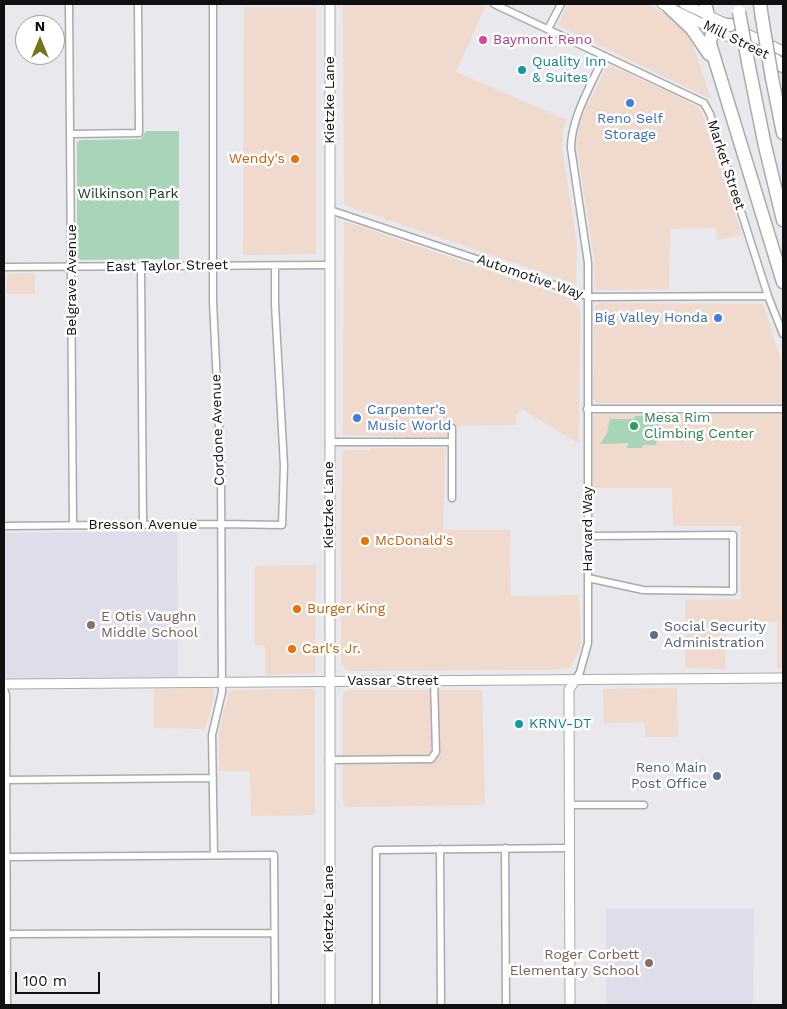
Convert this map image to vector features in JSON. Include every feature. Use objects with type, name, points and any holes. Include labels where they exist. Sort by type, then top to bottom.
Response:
[{"type":"highway","points":[[760,4],[783,133]]},
{"type":"highway","points":[[666,6],[685,22],[698,37],[712,58],[719,74]]},
{"type":"highway","points":[[738,7],[765,146],[783,220]]},
{"type":"highway","points":[[707,9],[720,29],[711,36],[710,44],[783,282]]},
{"type":"highway","points":[[778,106],[783,124]]},
{"type":"main road","name":"Kietzke Lane","points":[[330,4],[328,760],[330,1005]]},
{"type":"main road","name":"Mill Street","points":[[684,4],[707,9]]},
{"type":"main road","name":"Mill Street","points":[[666,6],[720,29],[781,60]]},
{"type":"main road","name":"Vassar Street","points":[[4,684],[783,678]]},
{"type":"main road","name":"Harvard Way","points":[[570,1005],[569,690],[575,680]]},
{"type":"street","name":"Belgrave Avenue","points":[[69,4],[73,525]]},
{"type":"street","points":[[71,134],[139,133],[138,4]]},
{"type":"street","name":"Cordone Avenue","points":[[213,4],[212,302],[221,466],[221,698],[212,735],[214,855]]},
{"type":"street","name":"Market Street","points":[[494,4],[700,100],[707,108],[768,296],[783,334]]},
{"type":"street","points":[[548,29],[561,4]]},
{"type":"street","name":"Harvard Way","points":[[575,680],[580,672],[587,648],[588,264],[570,148],[574,121],[604,56]]},
{"type":"street","name":"Automotive Way","points":[[330,210],[588,297],[768,296]]},
{"type":"street","name":"East Taylor Street","points":[[4,267],[329,265]]},
{"type":"street","name":"Bresson Avenue","points":[[4,526],[221,524],[282,526],[284,466],[275,304],[275,266]]},
{"type":"street","points":[[141,267],[144,525]]},
{"type":"street","points":[[588,409],[783,408]]},
{"type":"street","points":[[452,428],[452,498]]},
{"type":"street","points":[[329,442],[452,442]]},
{"type":"street","points":[[588,536],[733,535],[733,591],[644,590],[588,578]]},
{"type":"street","points":[[328,760],[431,759],[436,752],[434,680]]},
{"type":"street","points":[[4,688],[6,695],[5,934],[7,1005]]},
{"type":"street","points":[[5,780],[213,778]]},
{"type":"street","points":[[570,805],[644,804]]},
{"type":"street","points":[[505,848],[506,1005]]},
{"type":"street","points":[[376,1005],[376,850],[570,848]]},
{"type":"street","points":[[440,849],[441,1005]]},
{"type":"street","points":[[5,857],[274,856],[275,1005]]},
{"type":"street","points":[[5,934],[274,933]]},
{"type":"shaded area","points":[[343,4],[478,4],[485,7],[456,72],[567,120],[563,130],[562,148],[577,243],[576,284],[344,205]]},
{"type":"shaded area","points":[[568,4],[646,4],[670,16],[679,24],[692,42],[711,99],[559,26],[558,24]]},
{"type":"shaded area","points":[[244,7],[313,7],[316,9],[316,254],[243,255]]},
{"type":"shaded area","points":[[609,65],[684,99],[699,108],[742,235],[717,240],[716,228],[670,229],[669,289],[598,290],[595,287],[594,257],[576,142],[579,123]]},
{"type":"shaded area","points":[[344,221],[572,299],[579,308],[580,313],[579,444],[522,409],[516,415],[516,425],[450,426],[450,438],[343,435]]},
{"type":"shaded area","points":[[35,273],[35,294],[6,294],[7,277],[9,274]]},
{"type":"shaded area","points":[[601,303],[763,304],[783,367],[783,403],[596,403],[593,398],[594,310],[596,305]]},
{"type":"shaded area","points":[[597,414],[783,414],[783,668],[777,668],[777,622],[726,622],[725,669],[685,668],[685,600],[741,599],[741,526],[673,526],[672,488],[593,488],[593,417]]},
{"type":"shaded area","points":[[371,448],[445,448],[443,530],[510,530],[511,596],[579,595],[581,647],[570,668],[550,670],[352,671],[345,669],[341,663],[342,452],[345,450],[371,450]]},
{"type":"shaded area","name":"E Otis Vaughn Middle School","points":[[177,531],[178,677],[10,678],[5,676],[5,533]]},
{"type":"shaded area","points":[[316,565],[315,673],[265,675],[265,646],[255,645],[255,566]]},
{"type":"shaded area","points":[[212,688],[214,697],[205,729],[154,728],[154,689]]},
{"type":"shaded area","points":[[677,688],[678,737],[645,737],[645,724],[643,722],[604,723],[603,689]]},
{"type":"shaded area","points":[[315,689],[315,815],[251,816],[250,771],[219,771],[219,730],[229,693],[234,690]]},
{"type":"shaded area","points":[[349,690],[482,690],[485,805],[346,807],[343,803],[343,693]]},
{"type":"shaded area","points":[[606,909],[754,909],[753,1005],[606,1005]]},
{"type":"green space","name":"Wilkinson Park","points":[[146,131],[179,131],[179,259],[81,260],[77,254],[77,142],[81,140],[141,139]]},
{"type":"green space","name":"Mesa Rim Climbing Center","points":[[663,415],[656,445],[643,445],[642,448],[627,448],[628,443],[600,444],[607,433],[610,419],[634,419],[635,416]]},
{"type":"place","name":"Baymont Reno","points":[[483,40]]},
{"type":"place","name":"Quality Inn & Suites","points":[[522,70]]},
{"type":"place","name":"Reno Self Storage","points":[[630,103]]},
{"type":"place","name":"Wendy's","points":[[295,159]]},
{"type":"place","name":"Big Valley Honda","points":[[718,318]]},
{"type":"place","name":"Carpenter's Music World","points":[[357,418]]},
{"type":"place","name":"Mesa Rim Climbing Center","points":[[634,426]]},
{"type":"place","name":"McDonald's","points":[[365,541]]},
{"type":"place","name":"Burger King","points":[[297,609]]},
{"type":"place","name":"E Otis Vaughn Middle School","points":[[91,625]]},
{"type":"place","name":"Social Security Administration","points":[[654,635]]},
{"type":"place","name":"Carl's Jr.","points":[[292,649]]},
{"type":"place","name":"KRNV-DT","points":[[519,724]]},
{"type":"place","name":"Reno Main Post Office","points":[[717,776]]},
{"type":"place","name":"Roger Corbett Elementary School","points":[[649,963]]}]
